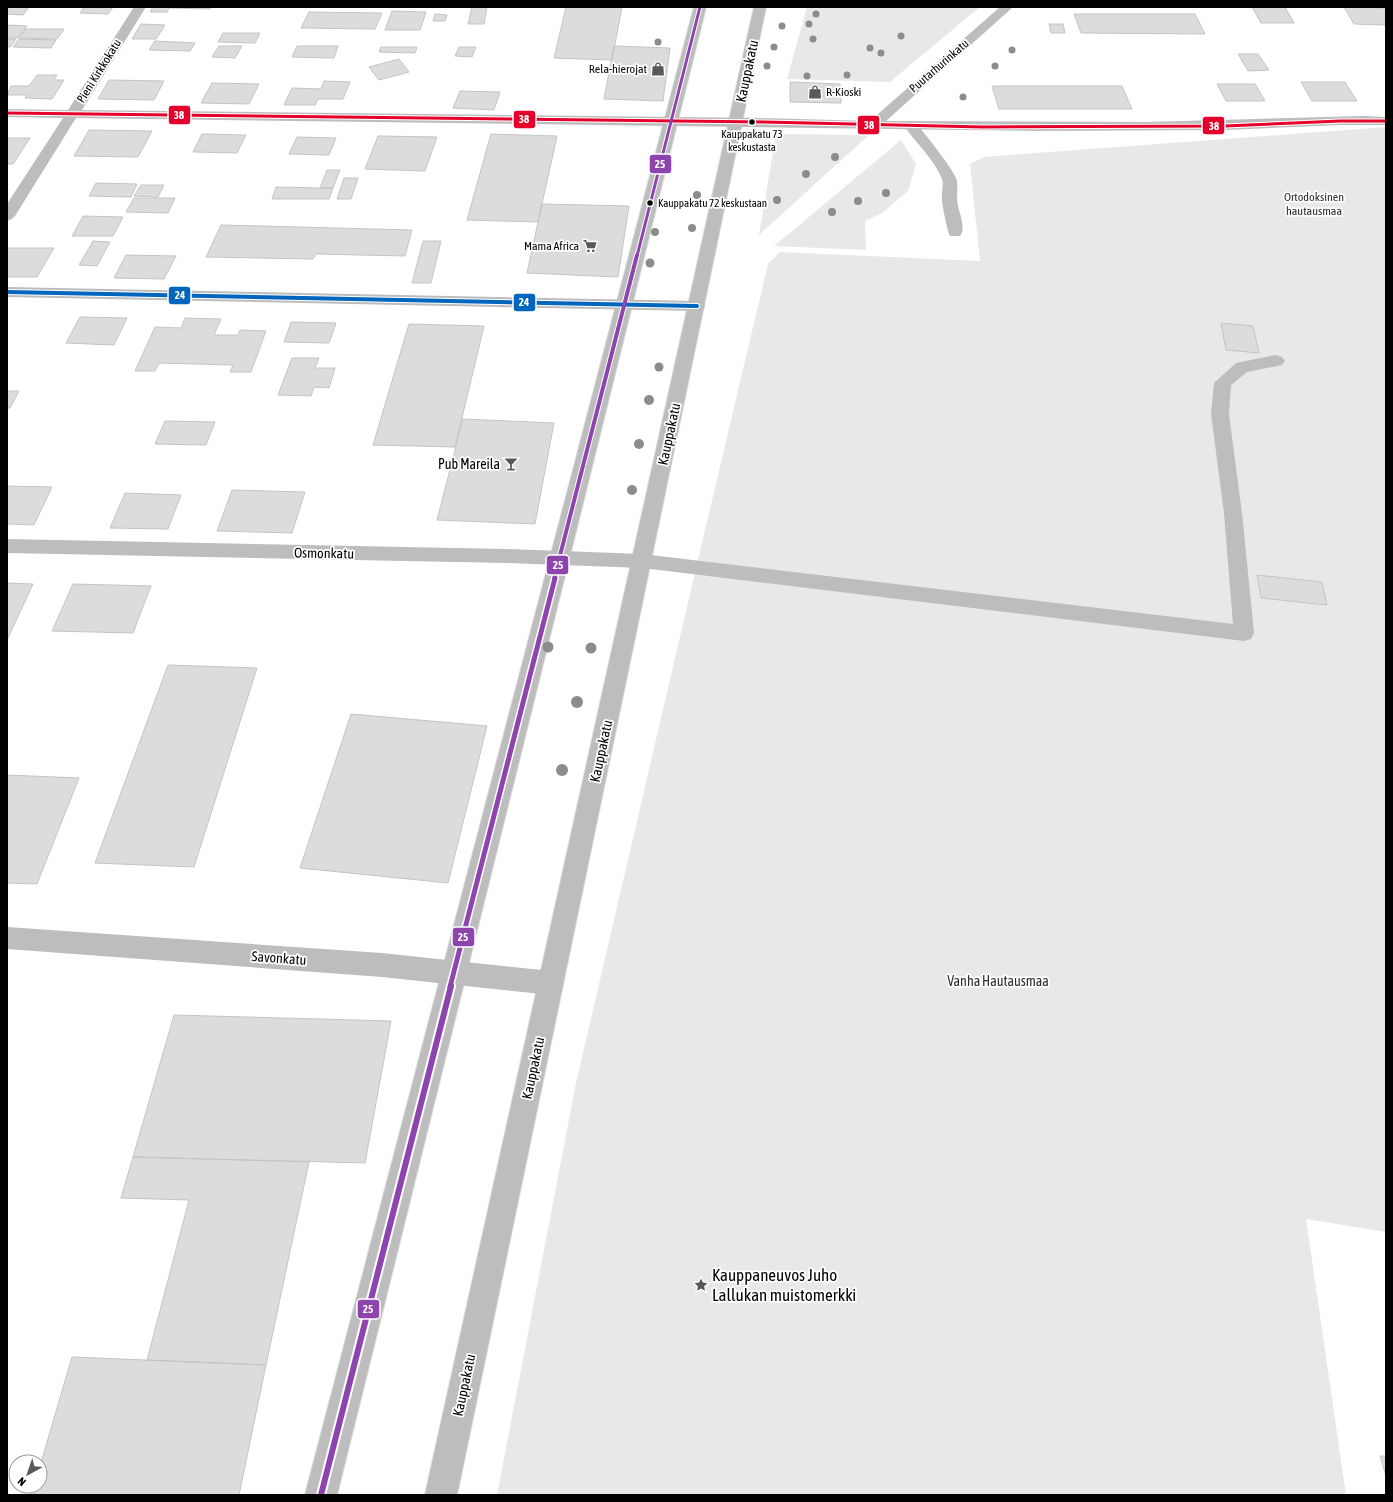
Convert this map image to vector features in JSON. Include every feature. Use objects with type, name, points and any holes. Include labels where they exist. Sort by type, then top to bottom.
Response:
[{"type":"street","name":"Pieni Kirkkokatu","points":[[7,216],[140,7]]},
{"type":"street","points":[[321,1495],[700,7]]},
{"type":"street","name":"Kauppakatu","points":[[440,1495],[697,306],[760,7]]},
{"type":"street","name":"Puutarhurinkatu","points":[[872,126],[1007,7]]},
{"type":"street","points":[[7,114],[764,122],[872,126],[1189,126],[1386,121]]},
{"type":"street","points":[[911,126],[931,150],[950,180],[949,201],[954,219],[955,233]]},
{"type":"street","points":[[7,292],[697,306]]},
{"type":"street","name":"Osmonkatu","points":[[7,546],[560,557],[642,561],[1244,633],[1233,513],[1220,414],[1223,383],[1242,367],[1276,361]]},
{"type":"street","name":"Savonkatu","points":[[7,938],[374,964],[551,983]]},
{"type":"green space","points":[[807,7],[980,7],[890,82],[787,79]]},
{"type":"green space","name":"Vanha Hautausmaa","points":[[1386,127],[1386,1232],[1306,1219],[1346,1495],[497,1495],[576,1083],[768,264],[780,252],[980,261],[970,164],[984,157]]},
{"type":"green space","points":[[776,134],[869,135],[759,235]]},
{"type":"green space","points":[[901,140],[916,164],[908,191],[882,213],[865,221],[866,250],[774,246]]},
{"type":"building","points":[[7,7],[29,7],[23,15],[7,14]]},
{"type":"building","points":[[84,7],[113,7],[108,14],[80,13]]},
{"type":"building","points":[[153,7],[211,7],[210,9],[169,8],[167,12],[150,12]]},
{"type":"building","points":[[472,7],[487,7],[484,24],[468,24]]},
{"type":"building","points":[[566,7],[622,7],[612,60],[554,58]]},
{"type":"building","points":[[1252,7],[1285,7],[1294,23],[1261,23]]},
{"type":"building","points":[[1344,7],[1386,8],[1386,25],[1354,24]]},
{"type":"building","points":[[392,11],[426,12],[420,30],[385,30]]},
{"type":"building","points":[[309,12],[382,13],[375,29],[301,28]]},
{"type":"building","points":[[435,14],[447,15],[445,21],[433,21]]},
{"type":"building","points":[[1074,14],[1195,14],[1205,34],[1081,33]]},
{"type":"building","points":[[141,24],[165,25],[156,39],[132,39]]},
{"type":"building","points":[[1049,24],[1063,24],[1065,33],[1051,33]]},
{"type":"building","points":[[7,25],[27,26],[18,38],[7,38]]},
{"type":"building","points":[[26,29],[64,29],[57,39],[19,38]]},
{"type":"building","points":[[223,33],[260,33],[255,43],[218,42]]},
{"type":"building","points":[[7,39],[16,39],[10,47],[7,47]]},
{"type":"building","points":[[19,39],[56,40],[51,48],[13,47]]},
{"type":"building","points":[[155,41],[195,43],[190,51],[149,50]]},
{"type":"building","points":[[219,46],[242,46],[235,58],[212,57]]},
{"type":"building","points":[[297,46],[338,46],[334,58],[292,57]]},
{"type":"building","points":[[614,46],[670,48],[663,101],[604,99]]},
{"type":"building","points":[[381,47],[417,47],[415,53],[379,52]]},
{"type":"building","points":[[459,47],[476,47],[472,57],[455,56]]},
{"type":"building","points":[[1238,54],[1258,54],[1269,70],[1248,71]]},
{"type":"building","points":[[399,59],[409,72],[379,80],[369,67]]},
{"type":"building","points":[[37,75],[57,75],[54,80],[64,80],[52,99],[25,98],[27,95],[7,95],[11,86],[29,86]]},
{"type":"building","points":[[109,80],[164,81],[154,100],[98,99]]},
{"type":"building","points":[[324,81],[350,82],[343,99],[318,99],[315,105],[284,105],[292,88],[321,89]]},
{"type":"building","name":"R-Kioski","points":[[790,82],[840,84],[841,103],[790,102]]},
{"type":"building","points":[[1301,82],[1345,82],[1357,101],[1312,101]]},
{"type":"building","points":[[212,83],[259,84],[249,104],[201,103]]},
{"type":"building","points":[[1217,84],[1255,84],[1265,101],[1226,101]]},
{"type":"building","points":[[992,86],[1122,86],[1132,109],[999,109]]},
{"type":"building","points":[[460,91],[500,92],[494,110],[453,108]]},
{"type":"building","points":[[89,130],[152,131],[138,157],[74,156]]},
{"type":"building","points":[[202,134],[246,135],[237,153],[193,152]]},
{"type":"building","points":[[491,134],[557,136],[538,222],[467,220]]},
{"type":"building","points":[[378,136],[437,137],[425,171],[365,169]]},
{"type":"building","points":[[297,137],[336,138],[329,155],[289,154]]},
{"type":"building","points":[[7,138],[30,138],[13,164],[7,164]]},
{"type":"building","points":[[327,170],[340,170],[333,188],[320,188]]},
{"type":"building","points":[[344,178],[358,178],[351,199],[337,199]]},
{"type":"building","points":[[96,183],[137,184],[131,197],[89,196]]},
{"type":"building","points":[[141,185],[164,185],[158,197],[134,196]]},
{"type":"building","points":[[276,187],[333,188],[329,199],[272,199]]},
{"type":"building","points":[[134,198],[175,198],[168,213],[126,212]]},
{"type":"building","points":[[542,204],[629,206],[618,277],[527,273]]},
{"type":"building","points":[[83,216],[123,217],[113,236],[72,236]]},
{"type":"building","points":[[221,225],[412,230],[405,256],[316,254],[313,259],[206,257]]},
{"type":"building","points":[[93,241],[110,242],[97,266],[79,265]]},
{"type":"building","points":[[423,241],[441,241],[431,283],[412,283]]},
{"type":"building","points":[[7,248],[54,248],[37,277],[7,277]]},
{"type":"building","points":[[126,255],[176,256],[164,279],[114,278]]},
{"type":"building","points":[[80,317],[127,318],[114,345],[66,343]]},
{"type":"building","points":[[185,318],[221,319],[214,335],[238,335],[240,330],[266,331],[251,372],[230,372],[233,365],[159,363],[155,371],[135,371],[155,327],[181,328]]},
{"type":"building","points":[[291,322],[336,323],[329,343],[284,342]]},
{"type":"building","points":[[1221,323],[1253,326],[1259,353],[1226,350]]},
{"type":"building","points":[[409,324],[484,326],[455,447],[373,445]]},
{"type":"building","points":[[292,358],[319,358],[315,368],[335,368],[329,388],[314,387],[311,396],[278,395]]},
{"type":"building","points":[[7,391],[19,391],[10,408],[7,408]]},
{"type":"building","points":[[463,419],[554,423],[535,524],[437,520]]},
{"type":"building","points":[[165,421],[215,422],[206,445],[155,444]]},
{"type":"building","points":[[7,486],[52,487],[34,525],[7,524]]},
{"type":"building","points":[[232,490],[305,492],[292,533],[217,531]]},
{"type":"building","points":[[125,493],[181,495],[168,529],[110,528]]},
{"type":"building","points":[[1257,575],[1322,582],[1327,605],[1261,598]]},
{"type":"building","points":[[7,583],[33,584],[7,640]]},
{"type":"building","points":[[73,584],[151,586],[133,633],[52,631]]},
{"type":"building","points":[[168,665],[257,668],[194,867],[95,863]]},
{"type":"building","points":[[351,714],[487,726],[448,883],[300,868]]},
{"type":"building","points":[[7,775],[79,778],[37,884],[7,883]]},
{"type":"building","points":[[174,1015],[391,1021],[365,1163],[133,1157]]},
{"type":"building","points":[[133,1157],[309,1162],[266,1365],[147,1360],[189,1200],[121,1198]]},
{"type":"building","points":[[72,1357],[266,1365],[239,1495],[31,1495],[48,1494],[48,1454],[44,1454]]},
{"type":"building","points":[[1380,1456],[1386,1456],[1386,1476]]},
{"type":"transit line","name":"25","points":[[321,1495],[700,7]]},
{"type":"transit line","name":"38","points":[[7,113],[764,122],[983,127],[1225,126],[1340,121],[1386,121]]},
{"type":"transit line","name":"24","points":[[7,292],[697,306]]},
{"type":"place","name":"Rela-hierojat","points":[[658,69]]},
{"type":"place","name":"R-Kioski","points":[[815,92]]},
{"type":"place","name":"Kauppakatu 73 keskustasta","points":[[752,122]]},
{"type":"place","name":"Kauppakatu 72 keskustaan","points":[[650,203]]},
{"type":"place","name":"Mama Africa","points":[[590,246]]},
{"type":"place","name":"Pub Mareila","points":[[511,464]]},
{"type":"place","name":"Kauppaneuvos Juho Lallukan muistomerkki","points":[[701,1285]]},
{"type":"park label","name":"Ortodoksinen hautausmaa","points":[[1314,204]]}]
